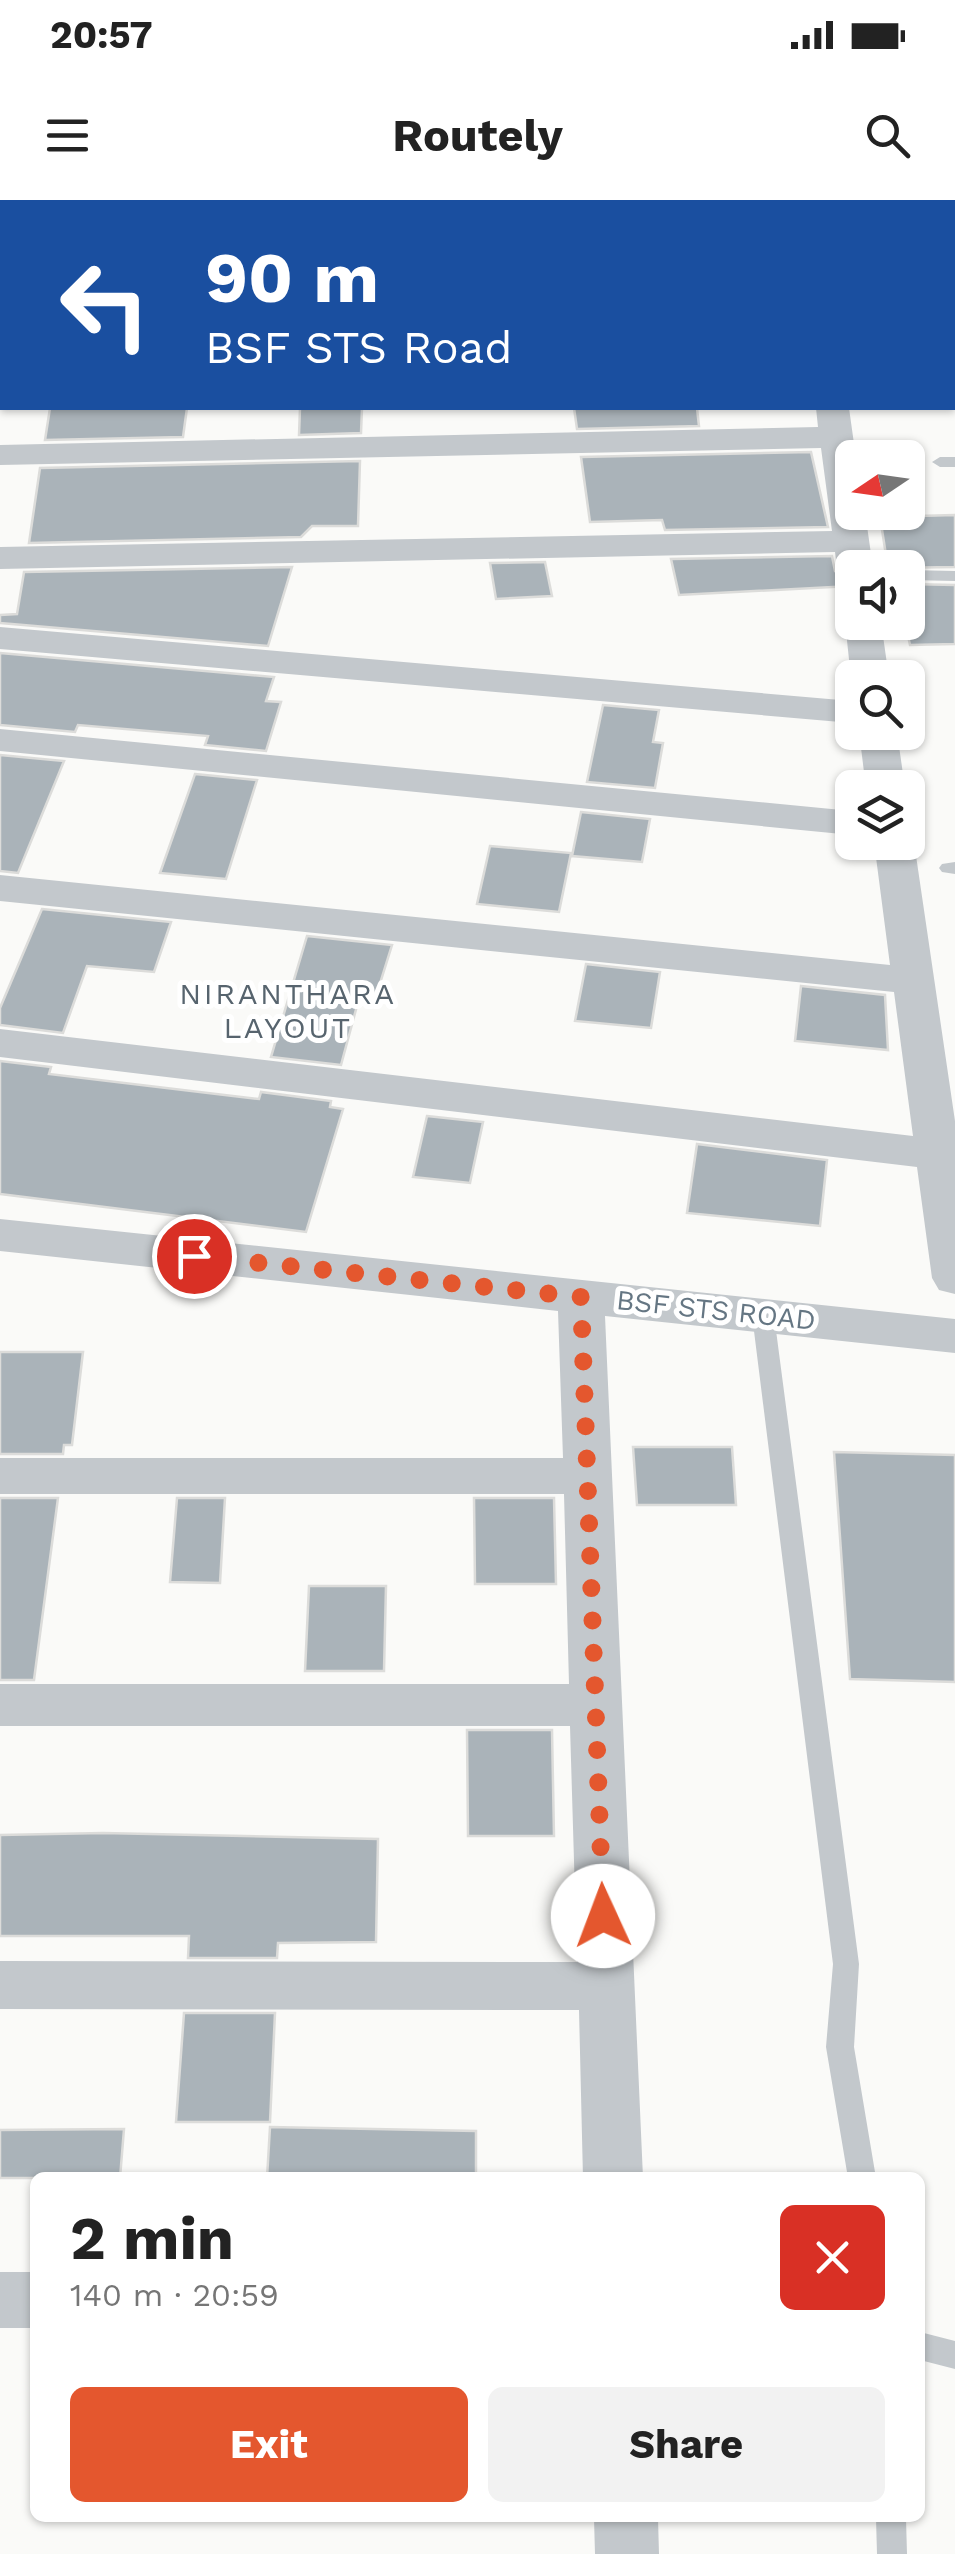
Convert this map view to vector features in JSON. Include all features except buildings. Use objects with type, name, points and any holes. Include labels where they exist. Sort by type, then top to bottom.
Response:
[{"type":"street","points":[[0,454],[834,422],[852,550]]},
{"type":"street","points":[[0,558],[835,554]]},
{"type":"street","points":[[0,638],[835,711]]},
{"type":"street","points":[[0,740],[835,821]]},
{"type":"street","points":[[896,860],[955,1278]]},
{"type":"street","points":[[0,888],[913,980]]},
{"type":"street","points":[[0,1043],[938,1154]]},
{"type":"street","name":"BSF STS ROAD","points":[[0,1235],[955,1336]]},
{"type":"street","points":[[581,1297],[613,2172]]},
{"type":"street","points":[[0,1476],[588,1476]]},
{"type":"street","points":[[0,1705],[596,1705]]},
{"type":"street","points":[[0,1985],[606,1986]]},
{"type":"street","points":[[0,2300],[30,2300]]},
{"type":"street","points":[[626,2522],[627,2554]]},
{"type":"lane","points":[[925,575],[955,576]]},
{"type":"lane","points":[[763,1315],[846,1964],[840,2047],[861,2172]]},
{"type":"lane","points":[[925,2347],[955,2355]]},
{"type":"lane","points":[[892,2522],[892,2554]]},
{"type":"district","name":"NIRANTHARA LAYOUT","points":[[288,1010]]},
{"type":"route","points":[[194,1256],[581,1297],[603,1916]]}]
